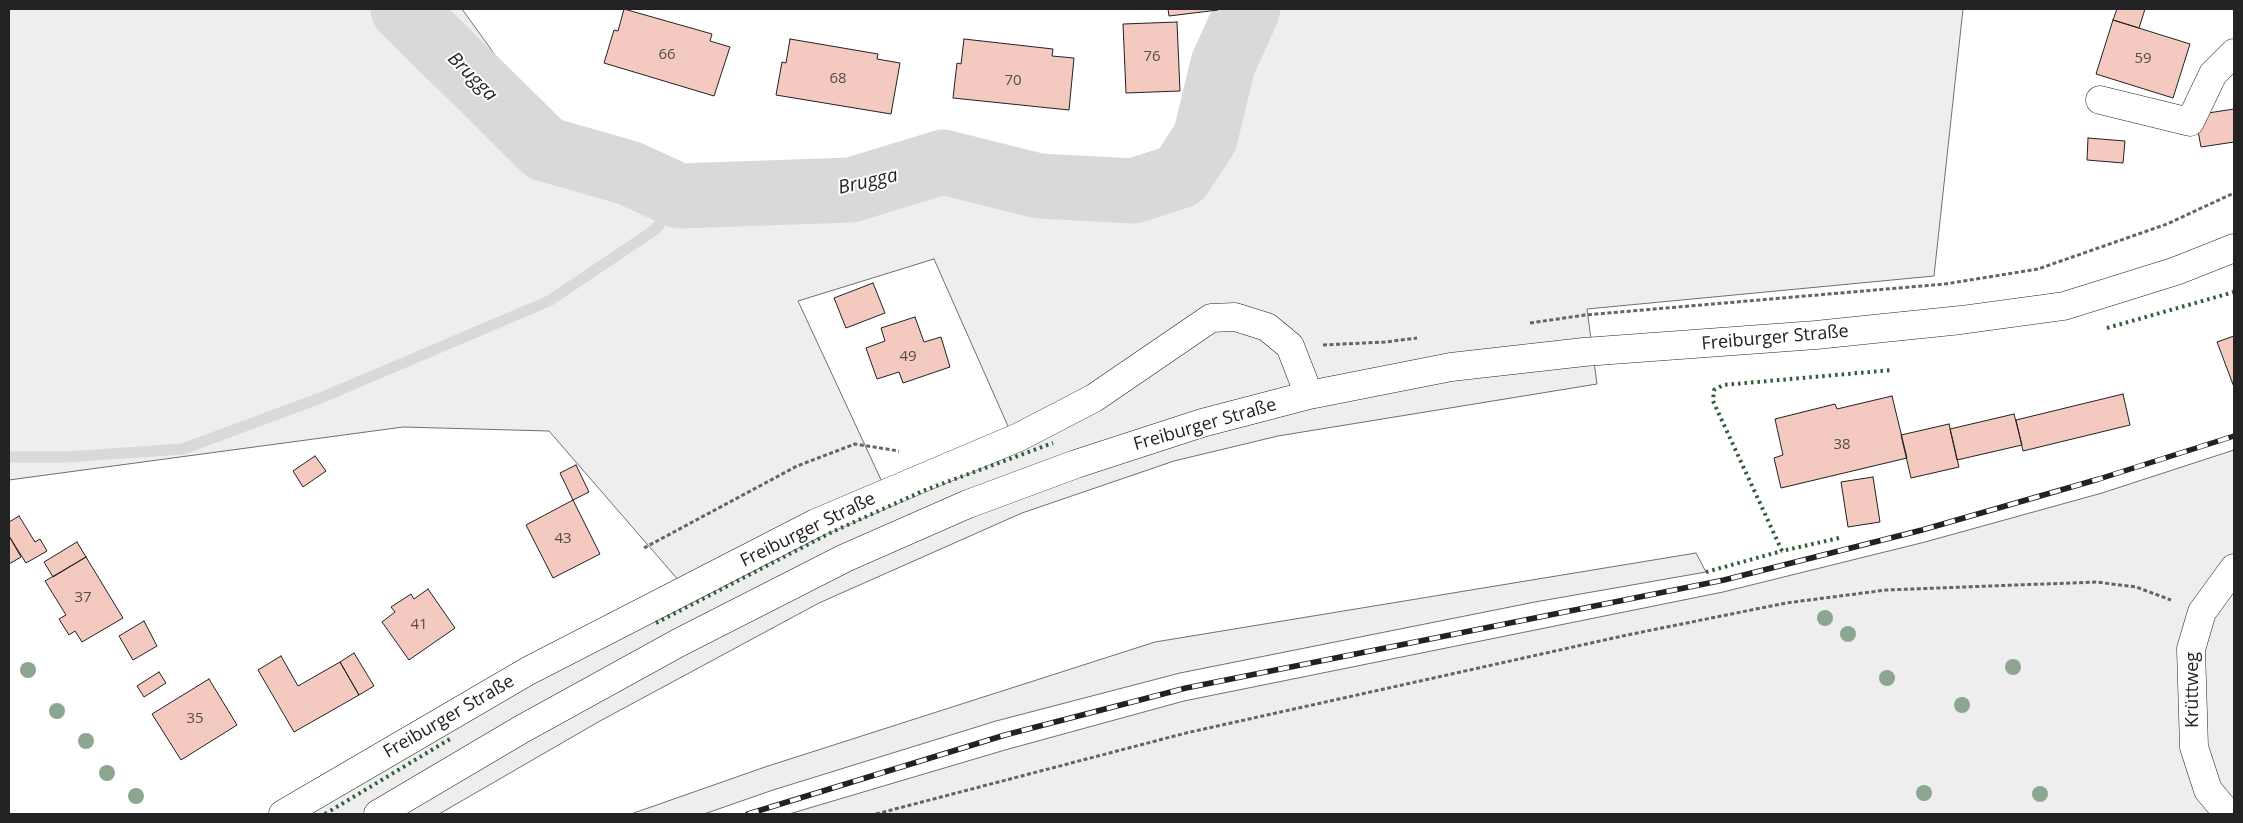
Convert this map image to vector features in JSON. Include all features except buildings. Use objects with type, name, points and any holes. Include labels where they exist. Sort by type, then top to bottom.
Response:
[{"type":"street","points":[[2100,100],[2190,122],[2213,74],[2234,53]]},
{"type":"street","name":"Freiburger Straße","points":[[378,814],[522,729],[680,642],[846,558],[968,504],[1076,464],[1202,423],[1309,396],[1451,367],[1584,352],[1816,335],[1961,320],[2064,306],[2176,271],[2234,248]]},
{"type":"street","name":"Freiburger Straße","points":[[283,814],[528,671],[816,523],[1019,437],[1094,398],[1211,318],[1235,317],[1267,327],[1290,346],[1309,396]]},
{"type":"street","name":"Krüttweg","points":[[2228,814],[2208,790],[2194,747],[2191,649],[2202,612],[2234,568]]},
{"type":"path","points":[[1528,323],[1585,315],[1946,284],[2038,269],[2167,224],[2234,193]]},
{"type":"path","points":[[1290,346],[1385,342],[1423,337]]},
{"type":"path","points":[[644,548],[797,466],[855,444],[902,452]]},
{"type":"path","points":[[876,814],[1186,733],[1627,635],[1786,603],[1886,590],[2096,582],[2136,587],[2202,612]]},
{"type":"shaded area","points":[[9,9],[462,9],[534,109],[623,154],[698,170],[828,166],[962,145],[1149,177],[1193,139],[1215,65],[1238,9],[1963,9],[1934,276],[1587,309],[1597,384],[1278,436],[1174,461],[1022,513],[819,603],[600,721],[439,814],[269,814],[378,749],[680,582],[549,431],[403,427],[9,480]],"holes":[[[934,259],[1011,433],[883,484],[798,301]]]},
{"type":"shaded area","points":[[2234,450],[2234,814],[789,814],[1005,750],[1184,701],[1723,592],[1925,542],[2102,493]]},
{"type":"shaded area","points":[[1696,553],[1706,572],[1535,602],[1180,673],[996,721],[773,790],[704,814],[631,814],[765,767],[1155,642]]},
{"type":"waterway","name":"Brugga","points":[[403,9],[545,149],[629,173],[679,196],[851,190],[943,162],[1039,186],[1133,191],[1180,176],[1205,138],[1223,64],[1248,9]]},
{"type":"waterway","points":[[9,457],[67,457],[183,449],[323,397],[549,301],[656,229],[679,196]]},
{"type":"railway","points":[[748,814],[1005,735],[1186,688],[1724,580],[1922,530],[2099,479],[2234,436]]},
{"type":"hedge","points":[[2107,328],[2234,292]]},
{"type":"hedge","points":[[1839,538],[1782,551],[1713,401],[1714,390],[1723,385],[1892,370]]},
{"type":"hedge","points":[[656,623],[832,532],[925,490],[1053,443]]},
{"type":"hedge","points":[[1706,572],[1782,551]]},
{"type":"hedge","points":[[325,814],[450,739]]}]
